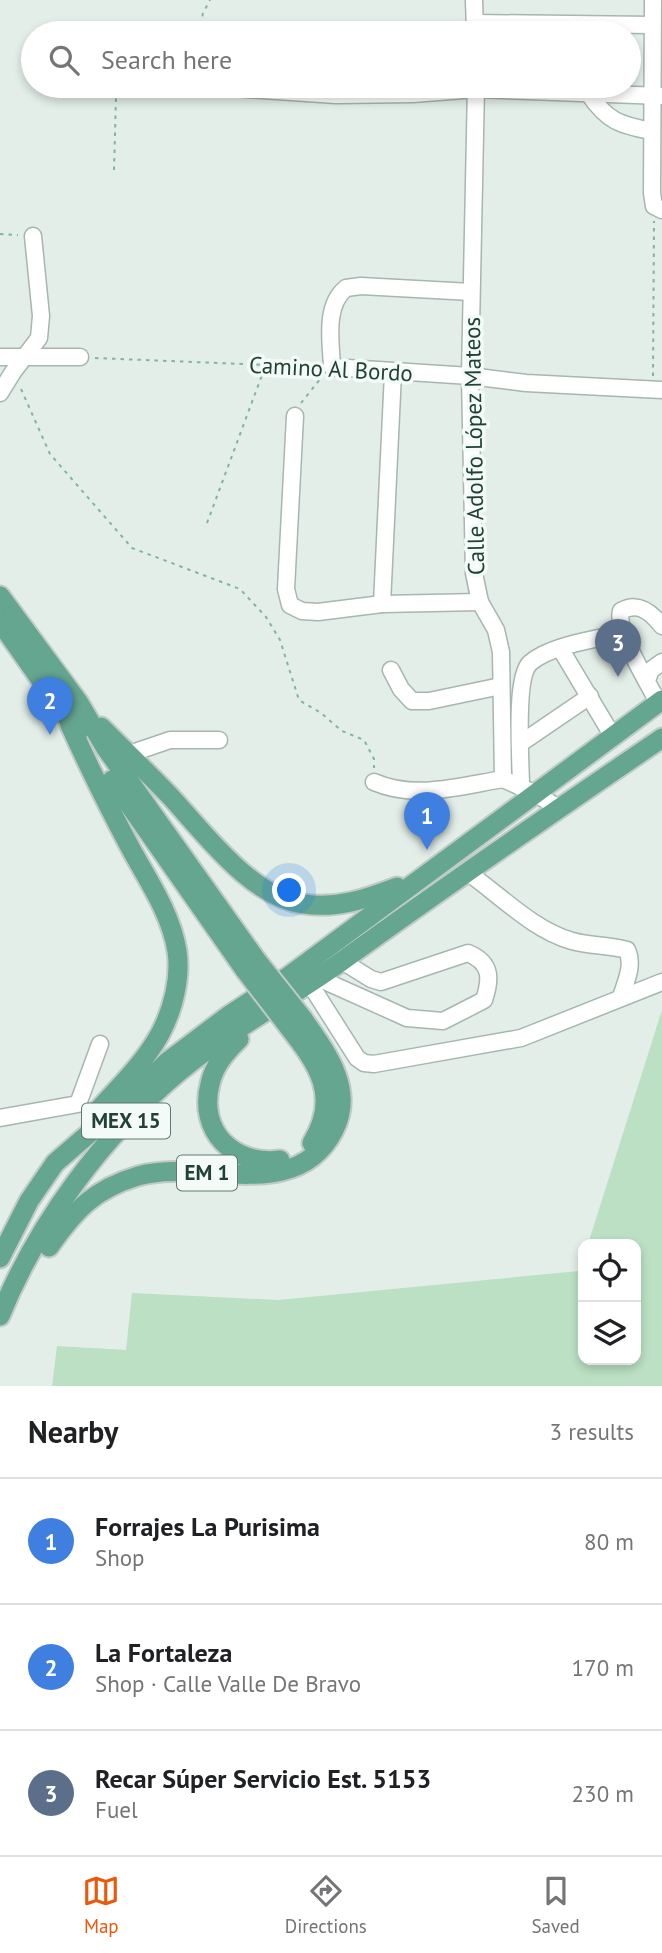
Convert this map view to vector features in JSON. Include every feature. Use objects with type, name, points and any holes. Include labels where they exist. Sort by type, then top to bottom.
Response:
[{"type":"main road","name":"EM 1","points":[[0,596],[79,704],[251,965]]},
{"type":"main road","name":"EM 1","points":[[0,622],[70,724],[251,965],[295,1023],[332,1062],[339,1078],[341,1099],[339,1120],[327,1144],[308,1161],[291,1169],[270,1174],[155,1172],[111,1186],[89,1198],[69,1219],[1,1314]]},
{"type":"main road","name":"MEX 15","points":[[0,1258],[29,1202],[55,1163],[167,1062],[228,1016],[289,976],[423,876],[527,790],[660,701]]},
{"type":"main road","name":"EM 1","points":[[79,704],[215,848],[270,892],[301,904],[353,903],[423,876]]},
{"type":"main road","name":"EM 1","points":[[55,1163],[82,1128],[148,1054],[162,1031],[171,1007],[177,977],[177,952],[171,926],[100,790],[70,724]]},
{"type":"main road","name":"MEX 15","points":[[1,1314],[26,1260],[67,1195],[127,1121],[180,1071],[314,981],[662,737]]},
{"type":"main road","name":"EM 1","points":[[260,1016],[219,1061],[210,1083],[207,1100],[210,1119],[228,1148],[243,1158],[259,1162],[295,1156],[312,1143],[322,1127],[327,1107],[320,1074],[295,1023]]},
{"type":"street","points":[[474,0],[475,21]]},
{"type":"street","points":[[653,0],[656,96],[651,131],[658,208]]},
{"type":"street","points":[[641,25],[652,25]]},
{"type":"street","name":"Calle Adolfo López Mateos","points":[[476,98],[470,376],[472,545],[480,602],[496,630],[501,652],[503,779]]},
{"type":"street","points":[[592,98],[609,118],[627,126],[651,131]]},
{"type":"street","points":[[0,393],[13,372],[38,343],[41,329],[33,236]]},
{"type":"street","points":[[332,367],[331,321],[336,302],[346,288],[361,286],[471,292]]},
{"type":"street","points":[[0,357],[80,357]]},
{"type":"street","name":"Camino Al Bordo","points":[[332,367],[470,376],[526,383],[658,390]]},
{"type":"street","points":[[382,604],[393,373]]},
{"type":"street","points":[[295,416],[287,600],[295,609],[318,612],[382,604],[480,602]]},
{"type":"street","points":[[660,701],[623,633],[619,616],[624,608],[645,608],[662,626]]},
{"type":"street","points":[[527,790],[521,743],[521,683],[526,668],[541,656],[560,648],[623,633]]},
{"type":"street","points":[[560,648],[612,735]]},
{"type":"street","points":[[647,680],[651,670],[662,662]]},
{"type":"street","points":[[391,670],[401,690],[412,701],[429,701],[501,686]]},
{"type":"street","points":[[521,743],[590,696]]},
{"type":"street","points":[[129,754],[170,740],[219,740]]},
{"type":"street","points":[[374,782],[399,791],[421,791],[503,779],[559,808]]},
{"type":"street","points":[[467,872],[555,935],[573,941],[626,950],[630,957],[630,968],[621,997]]},
{"type":"street","points":[[314,981],[407,1018],[443,1021],[484,1000],[490,982],[485,966],[478,957],[468,953],[381,982],[342,961]]},
{"type":"street","points":[[314,981],[357,1058],[364,1063],[374,1064],[521,1038],[662,982]]},
{"type":"street","points":[[0,1118],[78,1104],[100,1044]]},
{"type":"path","points":[[202,21],[210,0]]},
{"type":"path","points":[[114,170],[117,98]]},
{"type":"path","points":[[658,208],[658,390]]},
{"type":"path","points":[[0,234],[33,236]]},
{"type":"path","name":"Camino Al Bordo","points":[[80,357],[332,367]]},
{"type":"path","points":[[207,523],[265,366]]},
{"type":"path","points":[[295,416],[306,395],[332,367]]},
{"type":"path","points":[[13,372],[50,453],[132,548],[240,589],[266,617],[280,640],[299,700],[321,713],[342,731],[364,740],[374,759],[374,782]]},
{"type":"green space","points":[[662,1010],[662,1386],[52,1386],[57,1346],[126,1350],[132,1293],[278,1300],[578,1271],[578,1365],[641,1365],[641,1239],[590,1239]]},
{"type":"place","name":"Recar Súper Servicio Est. 5153","points":[[618,677]]},
{"type":"place","name":"La Fortaleza","points":[[50,735]]},
{"type":"place","name":"Forrajes La Purisima","points":[[427,850]]}]
